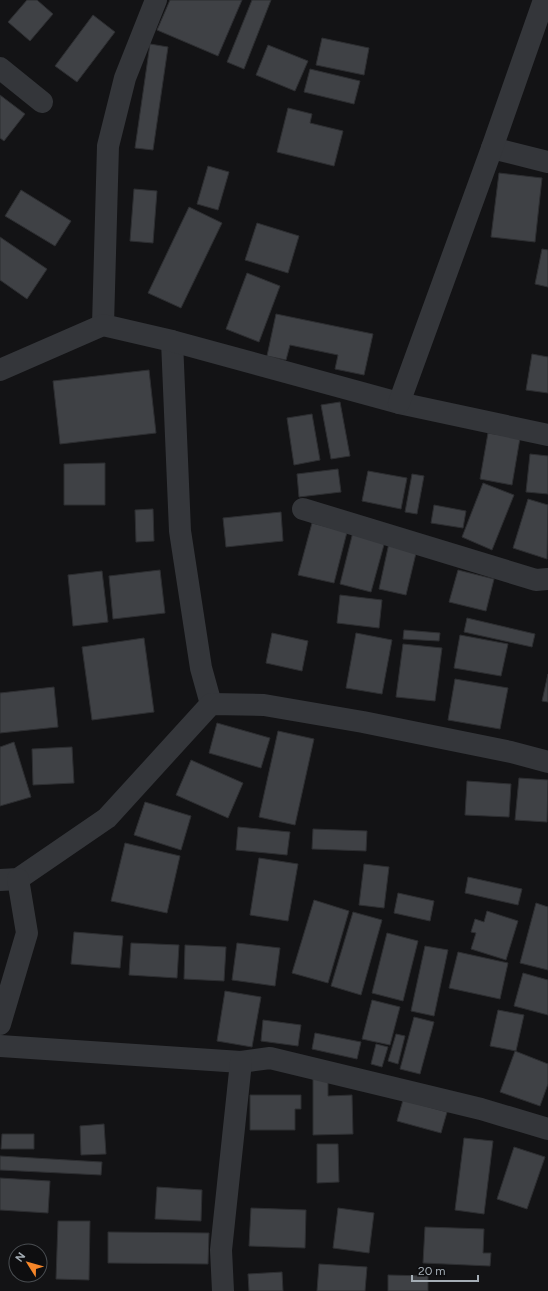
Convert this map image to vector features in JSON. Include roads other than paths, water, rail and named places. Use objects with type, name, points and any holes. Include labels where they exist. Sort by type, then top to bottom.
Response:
[{"type":"street","points":[[103,325],[108,146],[125,78],[156,0]]},
{"type":"street","points":[[399,403],[544,0]]},
{"type":"street","points":[[0,68],[42,102]]},
{"type":"street","points":[[492,148],[548,162]]},
{"type":"street","points":[[0,370],[103,325],[172,341],[399,403],[548,435]]},
{"type":"street","points":[[172,341],[180,531],[201,668],[211,704]]},
{"type":"street","points":[[303,509],[536,580],[548,578]]},
{"type":"street","points":[[0,1024],[27,933],[9,879],[106,818],[211,704],[272,706],[363,722],[511,752],[548,762]]},
{"type":"street","points":[[0,1046],[241,1062],[270,1058],[481,1109],[548,1130]]},
{"type":"street","points":[[223,1291],[221,1250],[241,1062]]}]
